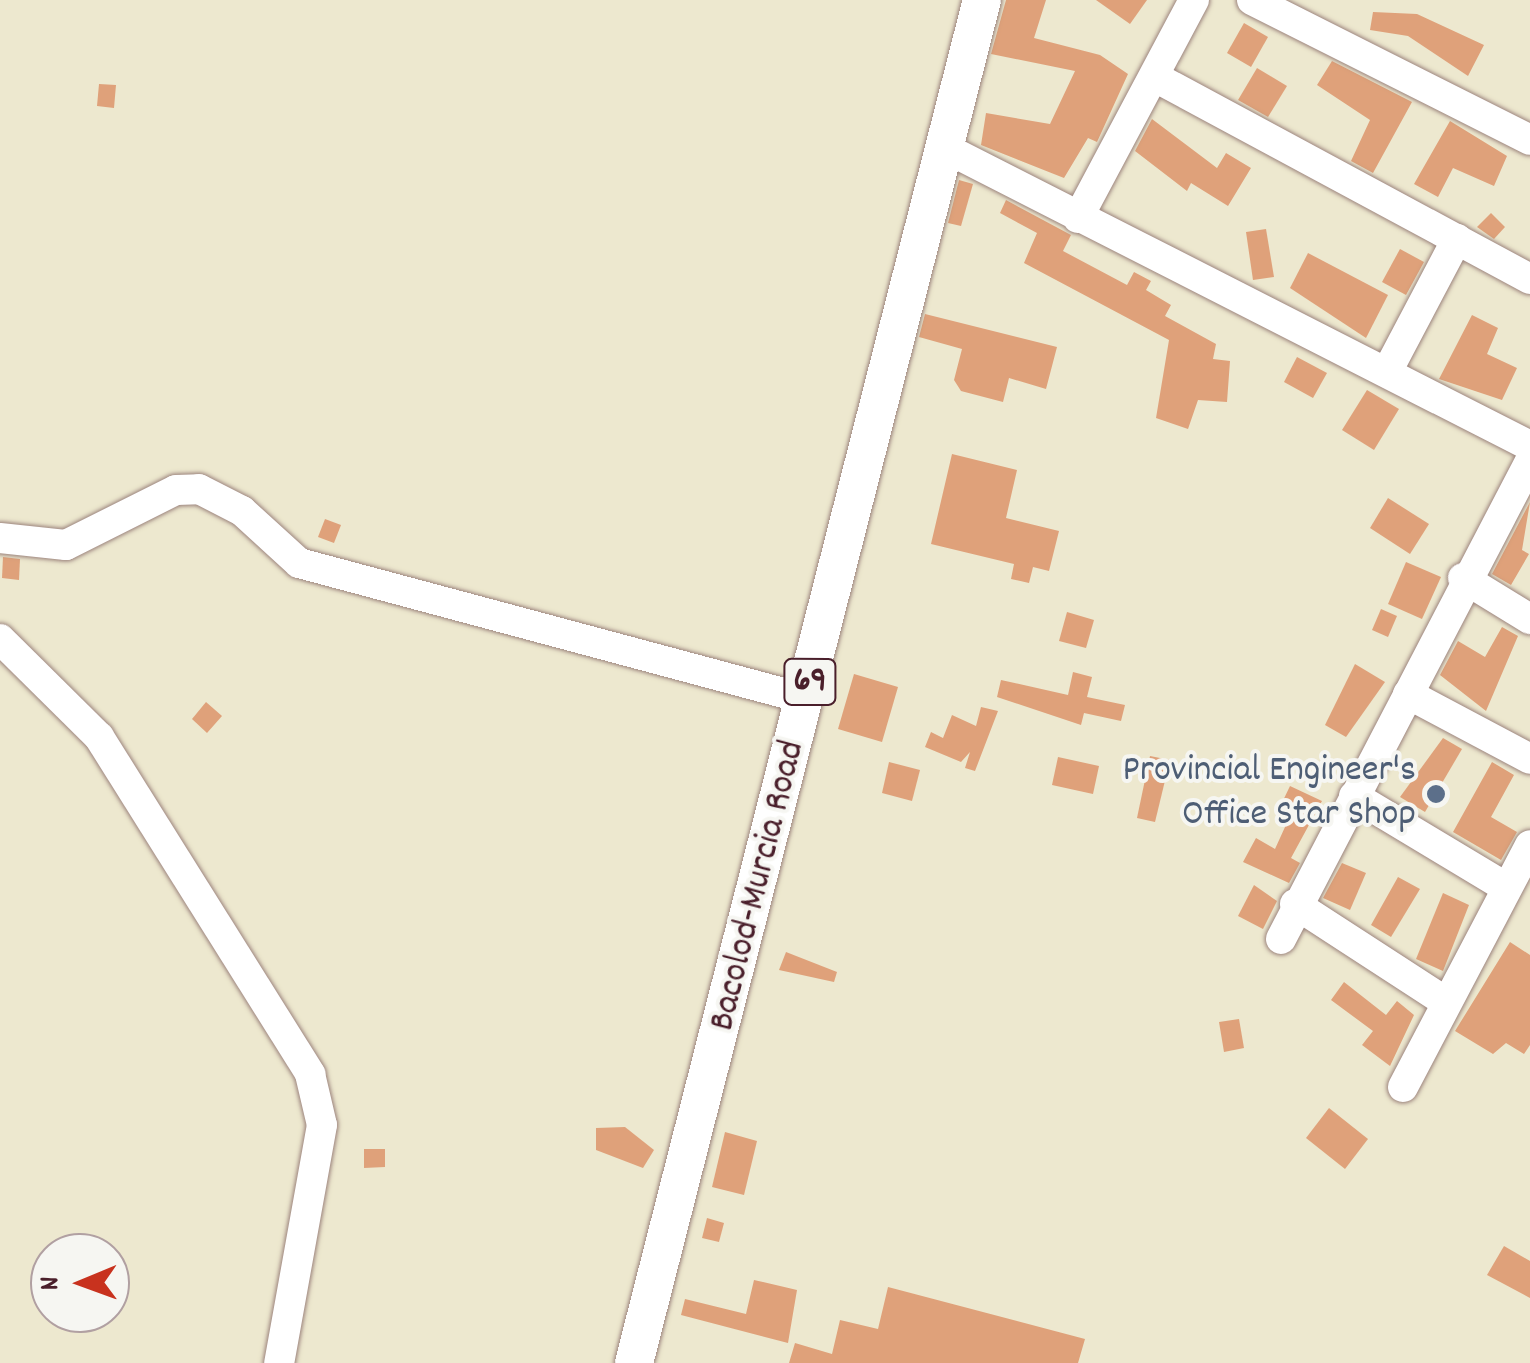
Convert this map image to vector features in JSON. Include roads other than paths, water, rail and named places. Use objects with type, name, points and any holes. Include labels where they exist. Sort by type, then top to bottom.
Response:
[{"type":"main road","name":"Bacolod-Murcia Road","points":[[634,1363],[982,0]]},
{"type":"street","points":[[1078,218],[1194,0]]},
{"type":"street","points":[[1252,0],[1530,140]]},
{"type":"street","points":[[1154,76],[1530,279]]},
{"type":"street","points":[[945,148],[1078,218],[1389,368],[1530,446]]},
{"type":"street","points":[[1389,368],[1458,239]]},
{"type":"street","points":[[1281,939],[1295,904],[1408,694],[1464,578],[1530,462]]},
{"type":"street","points":[[0,538],[66,544],[176,490],[199,489],[242,511],[300,563],[806,699]]},
{"type":"street","points":[[1464,578],[1530,619]]},
{"type":"street","points":[[0,639],[100,737],[310,1074],[322,1125],[279,1363]]},
{"type":"street","points":[[1408,694],[1530,760]]},
{"type":"street","points":[[1354,796],[1504,886]]},
{"type":"street","points":[[1403,1087],[1443,1000],[1530,845]]},
{"type":"street","points":[[1295,904],[1443,1000]]},
{"type":"place","name":"Provincial Engineer's Office Star Shop","points":[[1436,794]]}]
